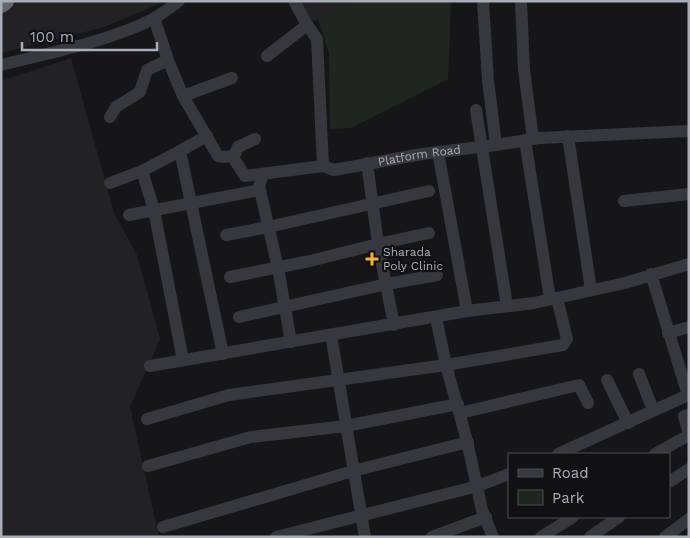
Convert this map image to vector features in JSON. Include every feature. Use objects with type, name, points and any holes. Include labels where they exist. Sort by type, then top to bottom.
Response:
[{"type":"highway","points":[[1,4],[5,1]]},
{"type":"street","points":[[1,65],[63,50],[118,33],[154,18],[179,1]]},
{"type":"street","points":[[294,1],[317,39],[323,166]]},
{"type":"street","points":[[483,1],[488,80],[496,145]]},
{"type":"street","points":[[147,419],[229,396],[446,365],[563,345],[567,339],[554,298],[529,139],[521,1]]},
{"type":"street","points":[[154,18],[168,60],[183,96],[218,156],[234,156],[238,147],[256,139]]},
{"type":"street","points":[[267,56],[307,25]]},
{"type":"street","points":[[110,117],[116,107],[140,92],[147,70],[168,60]]},
{"type":"street","points":[[183,96],[232,78]]},
{"type":"street","points":[[476,110],[508,306]]},
{"type":"street","name":"Platform Road","points":[[234,156],[245,176],[323,166],[334,170],[367,163],[529,139],[689,131]]},
{"type":"street","points":[[110,183],[142,171],[206,136]]},
{"type":"street","points":[[568,136],[591,290]]},
{"type":"street","points":[[180,151],[223,354]]},
{"type":"street","points":[[438,152],[467,311]]},
{"type":"street","points":[[367,163],[378,244],[394,325]]},
{"type":"street","points":[[142,171],[154,210],[183,360]]},
{"type":"street","points":[[263,174],[259,186],[278,268],[291,342]]},
{"type":"street","points":[[129,215],[260,190]]},
{"type":"street","points":[[226,235],[268,228],[429,191]]},
{"type":"street","points":[[624,201],[689,194]]},
{"type":"street","points":[[230,277],[278,268],[429,233]]},
{"type":"street","points":[[150,366],[436,318],[467,311],[554,298],[625,283],[689,264]]},
{"type":"street","points":[[560,453],[688,395],[651,274]]},
{"type":"street","points":[[239,318],[387,284],[437,275]]},
{"type":"street","points":[[436,318],[446,365],[468,442],[482,510],[493,537]]},
{"type":"street","points":[[668,332],[689,327]]},
{"type":"street","points":[[331,336],[365,537]]},
{"type":"street","points":[[638,374],[653,410]]},
{"type":"street","points":[[607,380],[628,423]]},
{"type":"street","points":[[148,466],[251,437],[346,426],[459,408],[579,385],[588,403]]},
{"type":"street","points":[[657,453],[689,435],[686,416],[676,400]]},
{"type":"street","points":[[163,527],[353,471],[468,442]]},
{"type":"street","points":[[670,481],[689,470]]},
{"type":"street","points":[[276,537],[478,486],[508,474]]},
{"type":"street","points":[[432,537],[486,518]]},
{"type":"street","points":[[541,537],[571,518]]},
{"type":"street","points":[[590,537],[618,518]]},
{"type":"street","points":[[664,537],[689,519]]},
{"type":"shaded area","points":[[1,1],[165,1],[105,27],[1,53]]},
{"type":"shaded area","points":[[300,1],[352,1],[311,23]]},
{"type":"shaded area","points":[[71,58],[114,213],[137,255],[160,339],[130,407],[159,537],[1,537],[1,81]]},
{"type":"green space","points":[[352,1],[451,1],[448,79],[351,128],[330,129],[329,53],[318,19]]},
{"type":"place","name":"Sharada Poly Clinic","points":[[372,259]]}]
